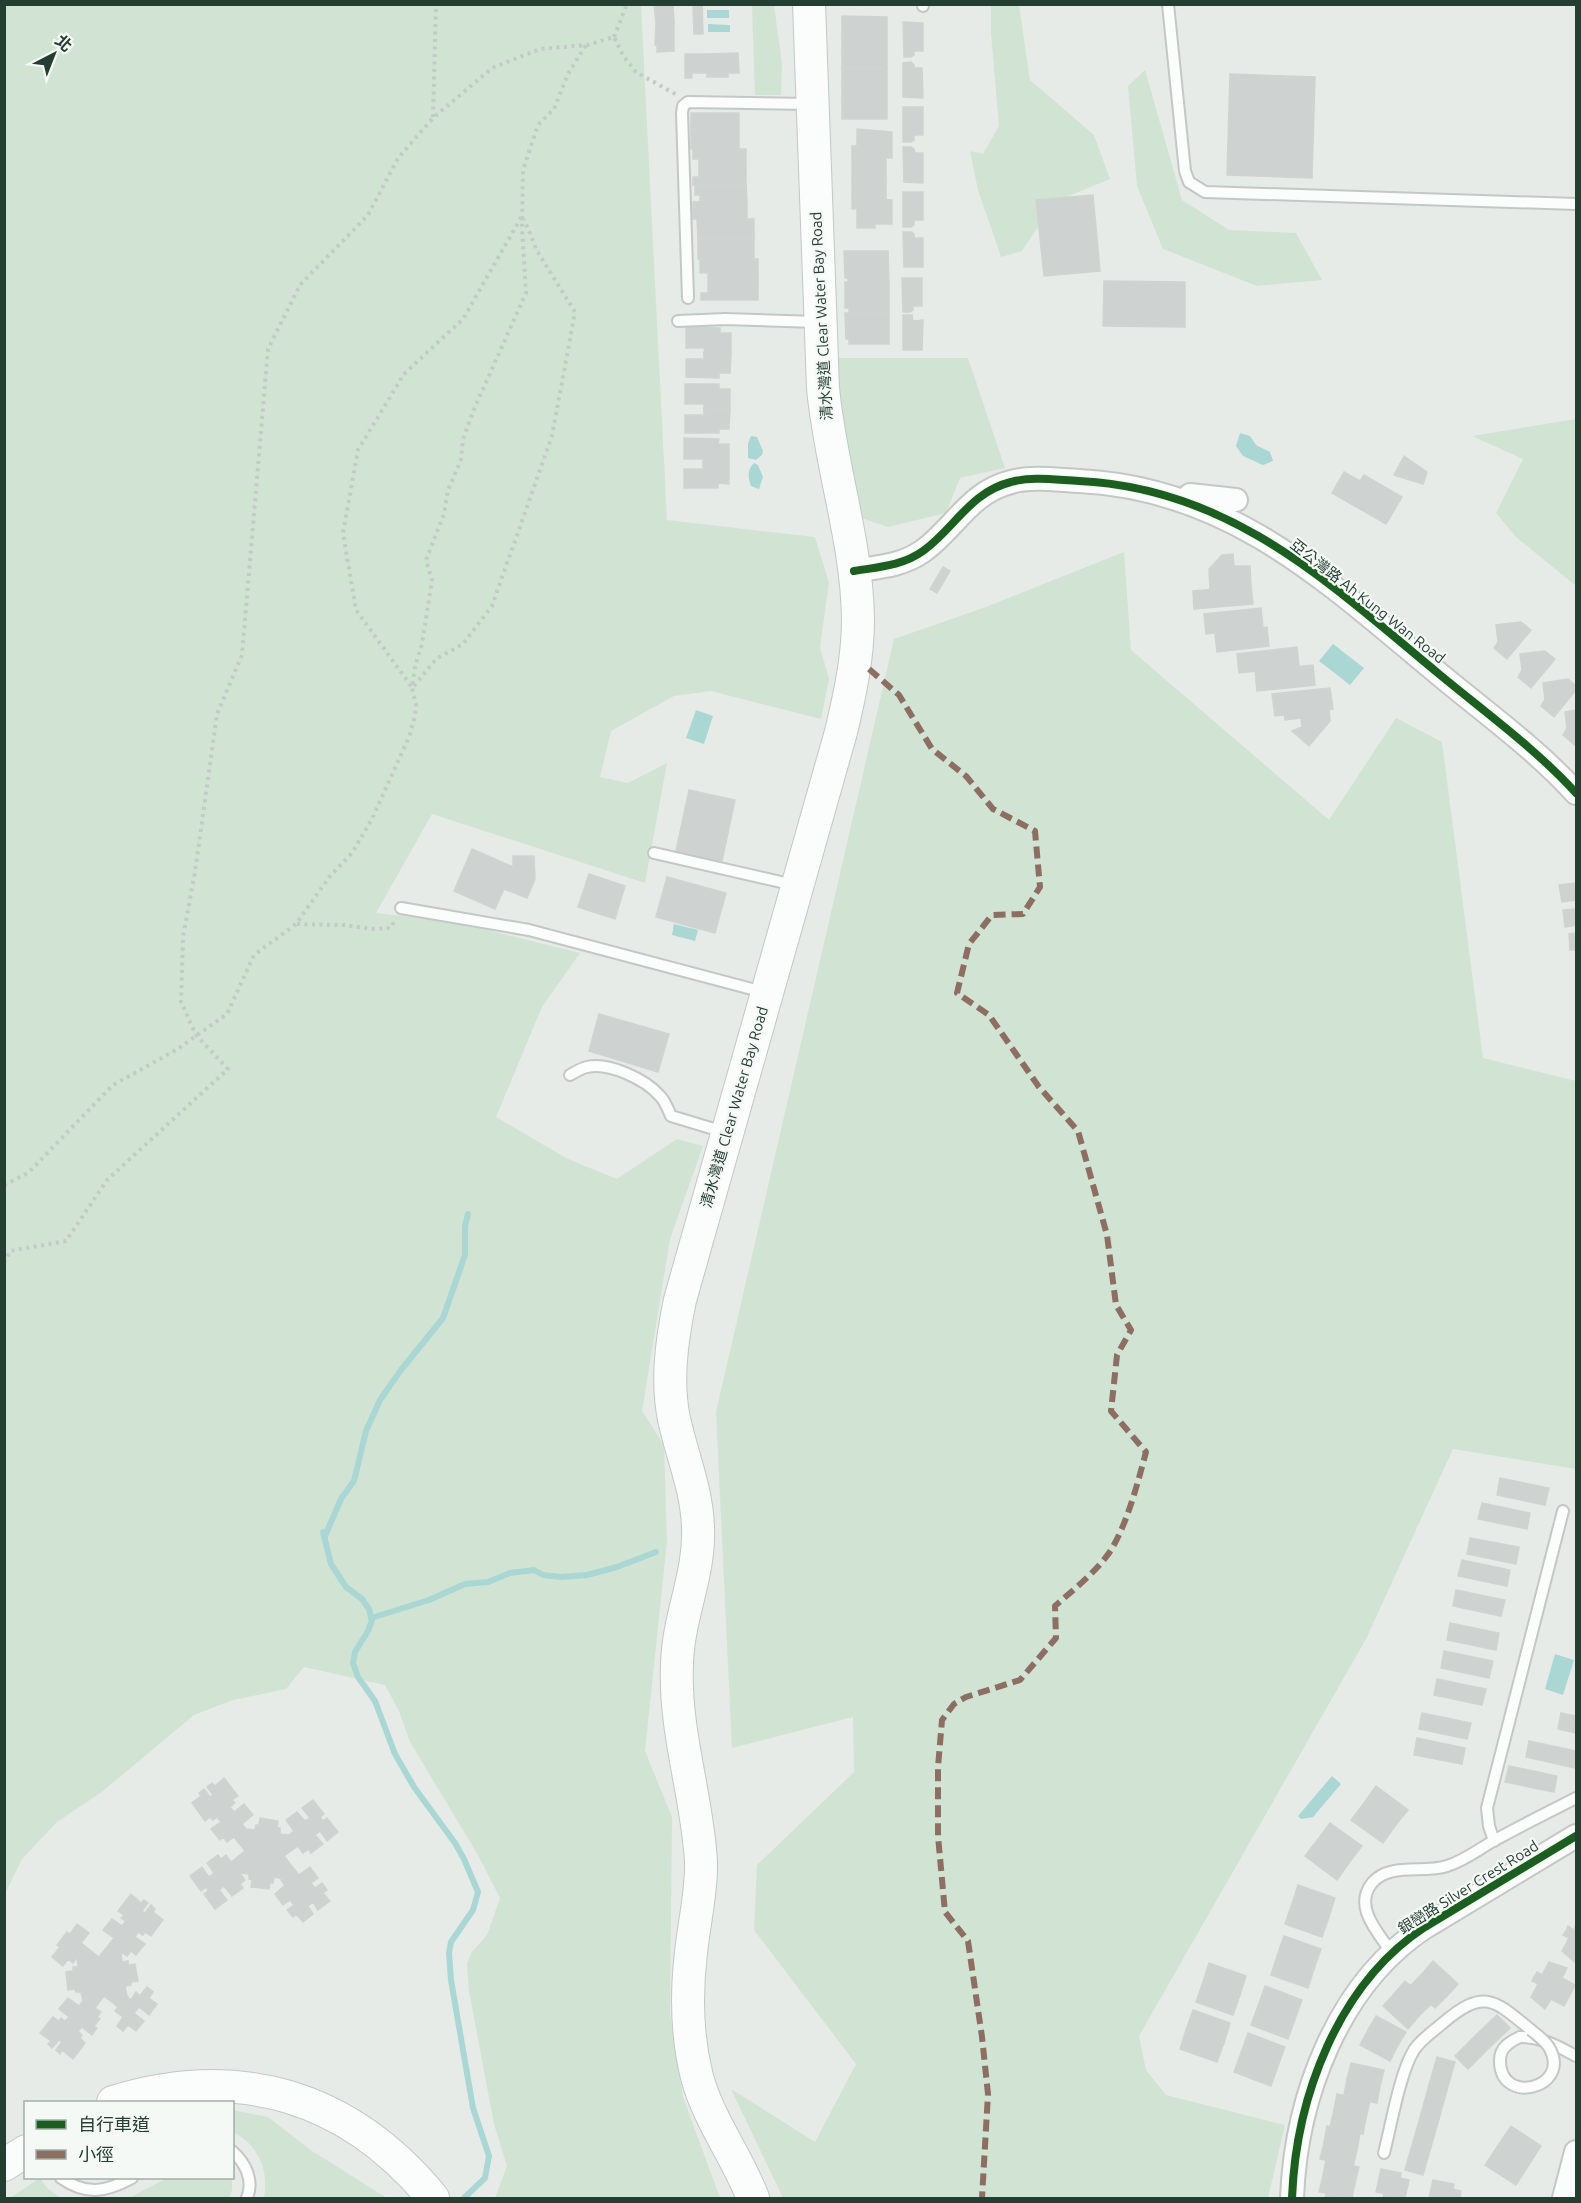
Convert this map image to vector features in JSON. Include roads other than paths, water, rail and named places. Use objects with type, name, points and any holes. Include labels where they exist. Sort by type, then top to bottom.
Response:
[{"type":"main road","name":"清水灣道 Clear Water Bay Road","points":[[753,2199],[709,2111],[697,2076],[690,2039],[689,1975],[700,1892],[701,1860],[676,1682],[679,1642],[696,1567],[698,1526],[693,1483],[677,1431],[672,1404],[672,1347],[680,1300],[841,732],[853,677],[858,617],[854,571],[826,416],[820,322],[808,4]]},
{"type":"main road","points":[[119,2101],[143,2093],[176,2087],[209,2085],[242,2087],[296,2099],[337,2117],[366,2134],[416,2178],[433,2199]]},
{"type":"main road","points":[[4,2165],[24,2152]]},
{"type":"street","points":[[1119,485],[1143,476],[1159,479],[1180,492],[1200,497],[1236,500]]},
{"type":"street","name":"亞公灣路 Ah Kung Wan Road","points":[[854,571],[901,563],[913,557],[934,542],[977,498],[1002,484],[1013,481],[1043,479],[1119,485],[1171,498],[1246,528],[1286,551],[1345,596],[1538,756],[1576,794]]},
{"type":"street","name":"銀巒路 Silver Crest Road","points":[[1292,2199],[1301,2122],[1319,2067],[1353,2001],[1377,1967],[1391,1952],[1425,1927],[1576,1836]]},
{"type":"street","points":[[1564,2199],[1576,2152]]},
{"type":"lane","points":[[1168,4],[1185,171],[1189,182],[1205,192],[1576,204]]},
{"type":"lane","points":[[688,298],[683,106],[688,102],[811,104]]},
{"type":"lane","points":[[678,321],[725,319],[820,322]]},
{"type":"lane","points":[[654,853],[797,886]]},
{"type":"lane","points":[[402,908],[529,930],[766,993]]},
{"type":"lane","points":[[570,1075],[588,1067],[624,1072],[645,1083],[661,1096],[671,1116],[727,1133]]},
{"type":"lane","points":[[1494,1841],[1487,1808],[1563,1511]]},
{"type":"lane","points":[[1391,1952],[1368,1917],[1365,1906],[1366,1894],[1372,1883],[1381,1875],[1393,1871],[1444,1867],[1469,1857],[1494,1841],[1576,1798]]},
{"type":"lane","points":[[1384,2153],[1409,2061],[1421,2042],[1462,2007],[1473,2002],[1496,2003],[1531,2030],[1545,2042],[1551,2050],[1554,2060],[1548,2078],[1540,2085],[1521,2088],[1512,2084],[1505,2077],[1501,2068],[1500,2058],[1503,2049],[1510,2041],[1520,2037],[1540,2038],[1549,2041],[1576,2056]]},
{"type":"lane","points":[[234,2153],[241,2159],[249,2175],[247,2199]]},
{"type":"lane","points":[[62,2179],[72,2186],[88,2190],[104,2190],[130,2179]]},
{"type":"water","points":[[707,10],[729,10],[729,18],[707,18]]},
{"type":"water","points":[[708,24],[730,25],[730,32],[708,32]]},
{"type":"water","points":[[1240,433],[1250,436],[1256,445],[1270,452],[1273,461],[1263,465],[1243,456],[1236,446]]},
{"type":"water","points":[[751,436],[757,437],[763,451],[756,460],[748,458],[748,443]]},
{"type":"water","points":[[754,463],[758,465],[763,477],[759,489],[751,486],[749,480],[749,471]]},
{"type":"water","points":[[1333,644],[1364,668],[1350,685],[1319,661]]},
{"type":"water","points":[[696,710],[713,716],[704,744],[686,738]]},
{"type":"water","points":[[674,924],[698,930],[695,941],[672,935]]},
{"type":"water","points":[[1555,1654],[1574,1660],[1563,1695],[1545,1689]]},
{"type":"water","points":[[1332,1776],[1341,1784],[1313,1817],[1301,1819],[1298,1816]]},
{"type":"waterway","points":[[325,1536],[341,1499],[354,1481],[366,1431],[380,1400],[443,1318],[465,1255],[465,1226],[468,1214]]},
{"type":"waterway","points":[[323,1532],[331,1564],[346,1587],[362,1599],[369,1609],[372,1620],[355,1652],[353,1663],[358,1677],[375,1701],[395,1754],[414,1787],[455,1843],[478,1892],[473,1910],[451,1942],[449,1953],[451,1980],[473,2108],[489,2156],[485,2178],[464,2198]]},
{"type":"waterway","points":[[371,1618],[429,1600],[465,1584],[488,1582],[510,1573],[534,1570],[543,1575],[561,1577],[587,1575],[617,1567],[656,1552]]}]
